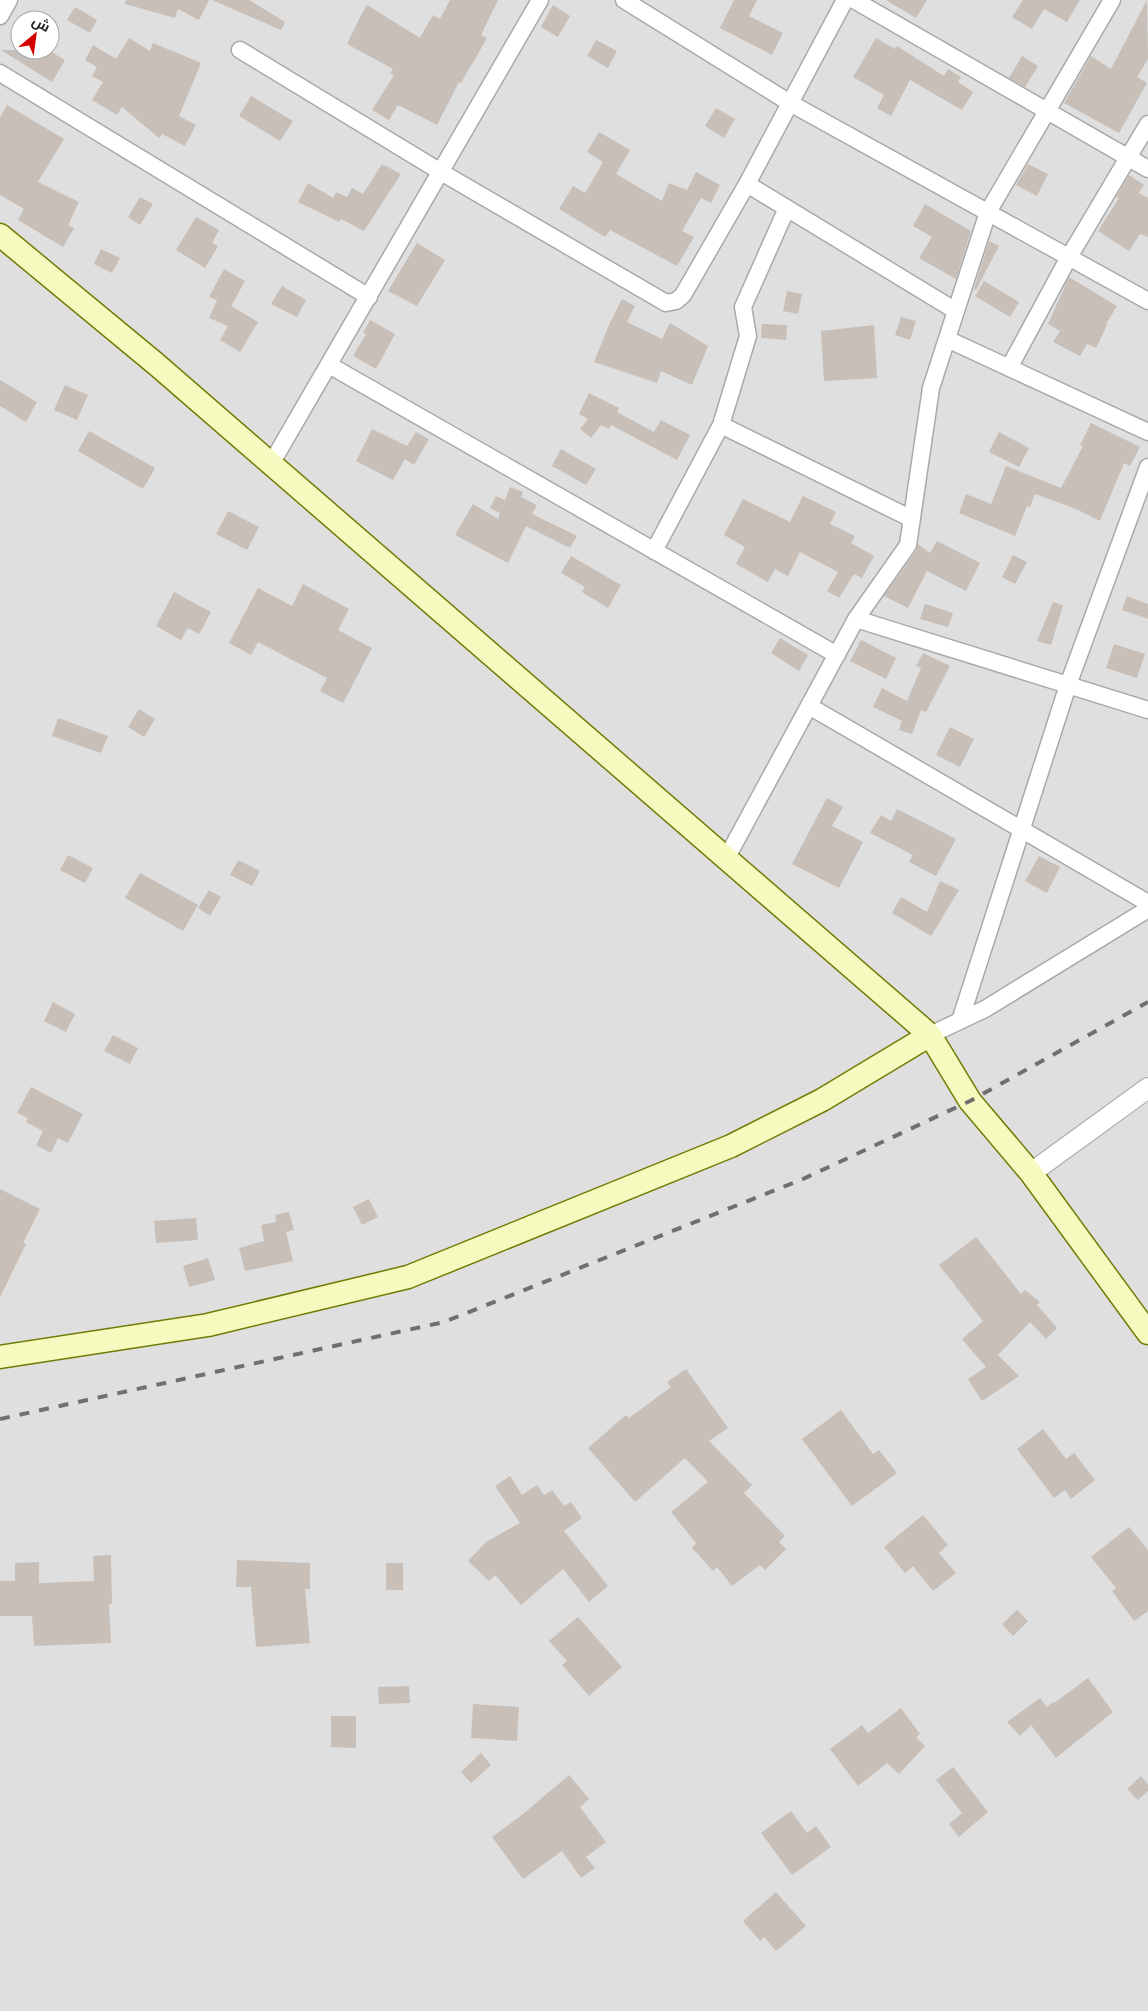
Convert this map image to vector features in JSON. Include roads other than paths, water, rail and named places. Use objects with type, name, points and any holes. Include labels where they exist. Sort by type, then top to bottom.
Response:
[{"type":"main road","points":[[0,234],[156,364],[930,1035],[970,1101],[1031,1173],[1145,1322]]},
{"type":"main road","points":[[0,1357],[208,1325],[408,1277],[730,1146],[822,1100],[930,1035]]},
{"type":"street","points":[[0,16],[9,0]]},
{"type":"street","points":[[271,464],[540,0]]},
{"type":"street","points":[[624,0],[790,103],[1148,301]]},
{"type":"street","points":[[240,50],[441,172],[666,303],[676,300],[683,295],[747,184],[845,0]]},
{"type":"street","points":[[854,0],[1148,168]]},
{"type":"street","points":[[726,859],[856,619],[908,545],[931,388],[988,212],[1112,0]]},
{"type":"street","points":[[0,73],[369,297]]},
{"type":"street","points":[[1009,368],[1069,257],[1148,124]]},
{"type":"street","points":[[747,184],[956,311]]},
{"type":"street","points":[[654,551],[721,424],[748,336],[743,307],[787,208]]},
{"type":"street","points":[[947,339],[1148,432]]},
{"type":"street","points":[[329,365],[836,655]]},
{"type":"street","points":[[721,424],[912,519]]},
{"type":"street","points":[[960,1021],[1068,685],[1148,467]]},
{"type":"street","points":[[856,619],[1148,710]]},
{"type":"street","points":[[809,706],[1148,903]]},
{"type":"street","points":[[930,1035],[985,1009],[1148,909]]},
{"type":"street","points":[[1031,1173],[1148,1088]]},
{"type":"railway","points":[[0,1419],[444,1322],[803,1179],[970,1101],[1148,1002]]}]
